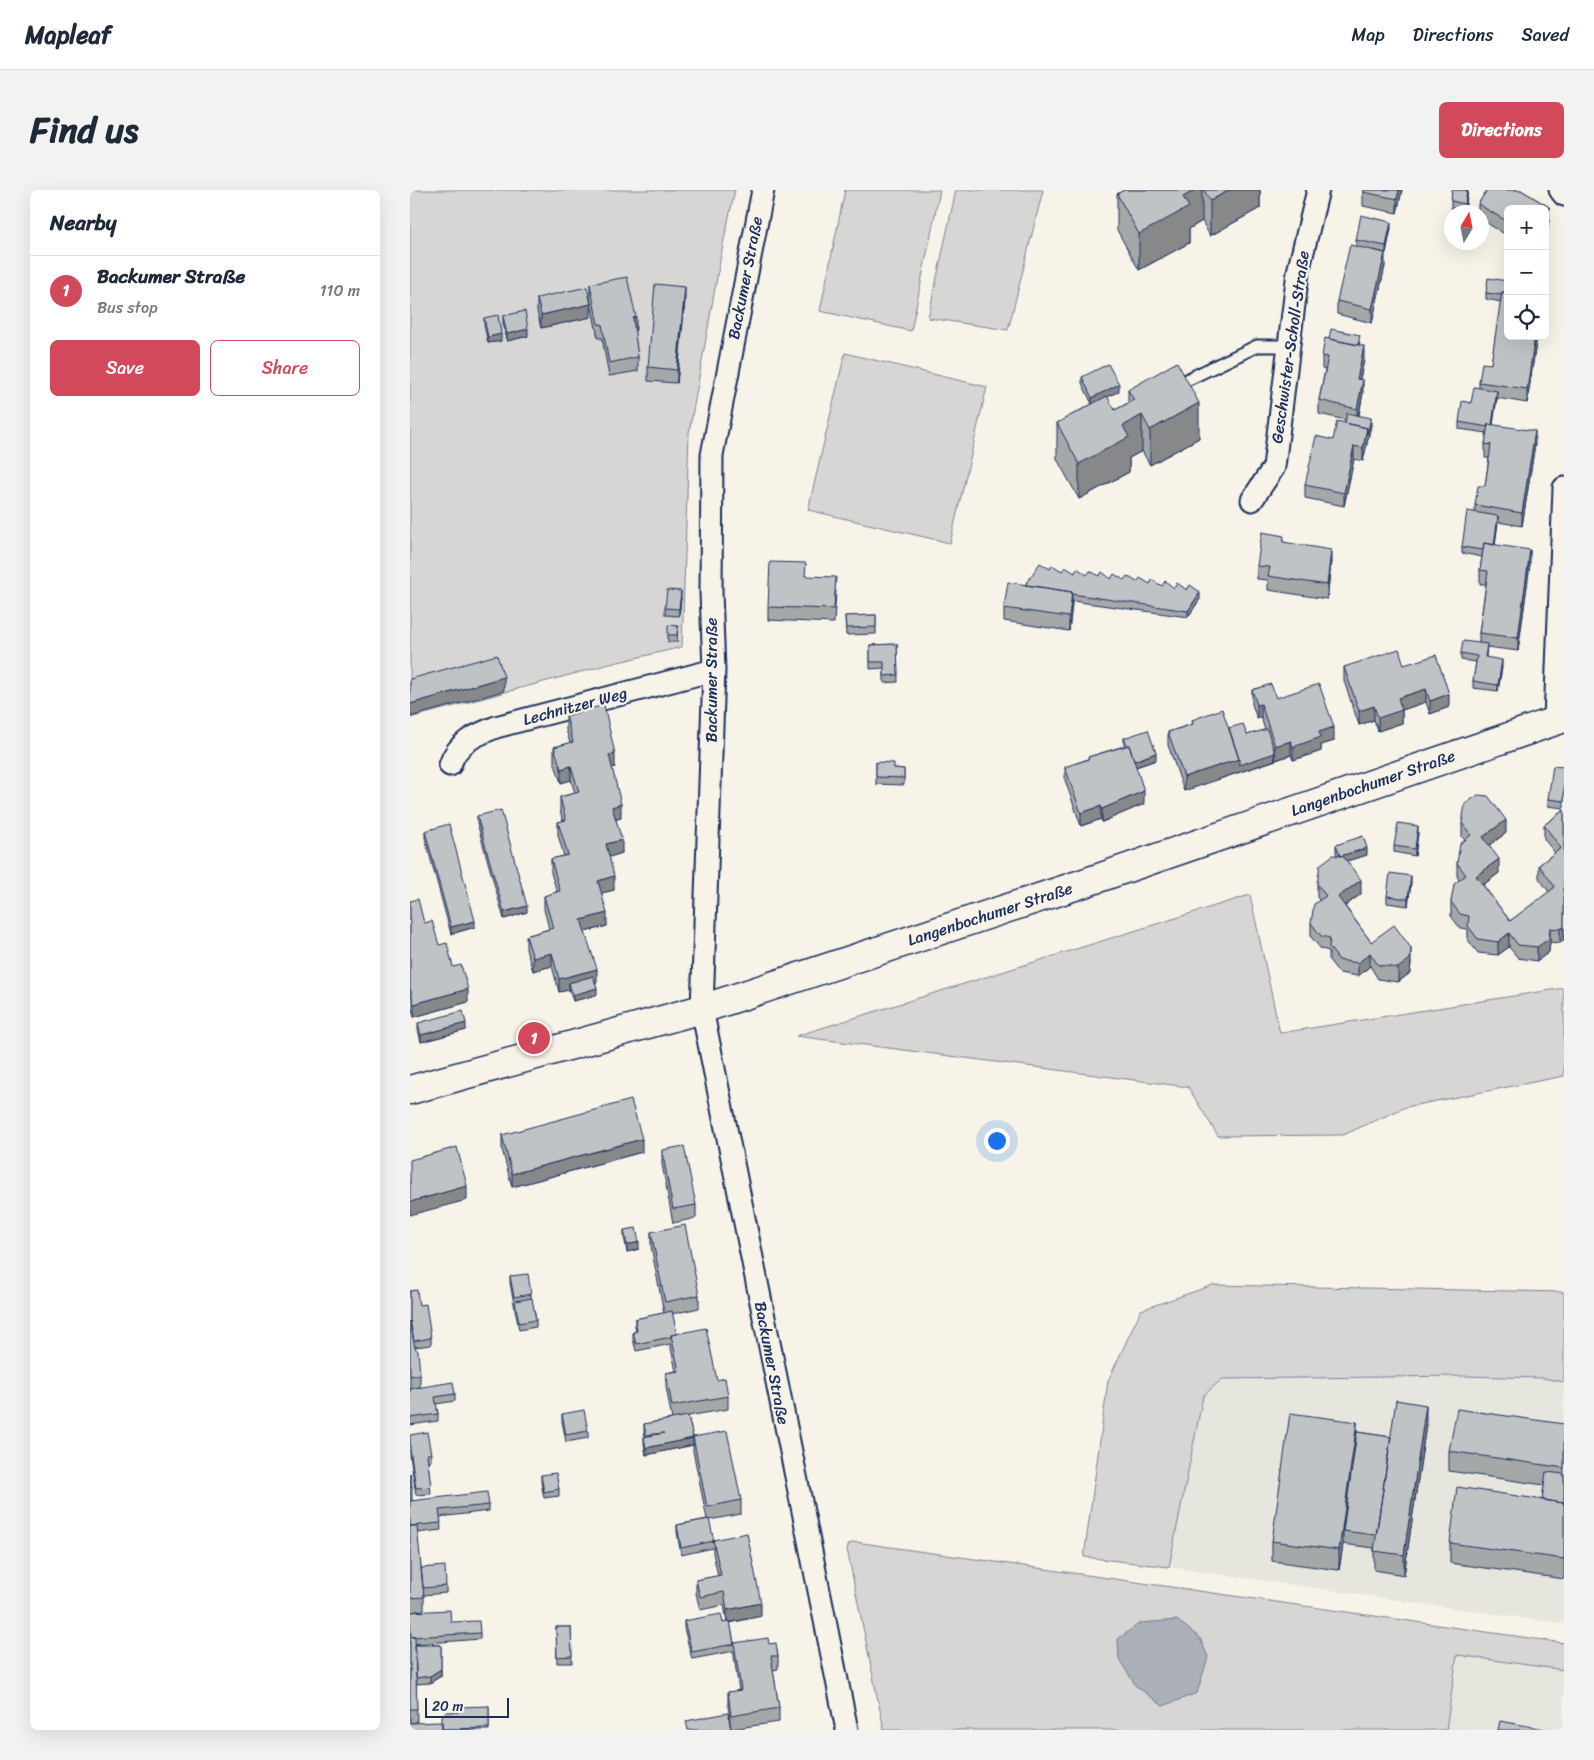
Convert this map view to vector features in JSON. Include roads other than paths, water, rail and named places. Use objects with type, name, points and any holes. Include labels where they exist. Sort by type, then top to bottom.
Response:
[{"type":"street","name":"Backumer Straße","points":[[763,190],[712,455],[711,592],[714,670],[702,1009],[847,1730]]},
{"type":"street","name":"Geschwister-Scholl-Straße","points":[[1252,500],[1274,467],[1298,272],[1318,190]]},
{"type":"street","points":[[1560,190],[1564,195]]},
{"type":"street","points":[[1559,719],[1564,488]]},
{"type":"street","name":"Lechnitzer Weg","points":[[450,765],[453,756],[466,741],[496,727],[714,670]]},
{"type":"street","name":"Langenbochumer Straße","points":[[410,1090],[702,1009],[1081,884],[1559,719]]},
{"type":"lane","points":[[1164,391],[1257,346],[1289,346]]},
{"type":"place","name":"Backumer Straße","points":[[534,1038]]}]
